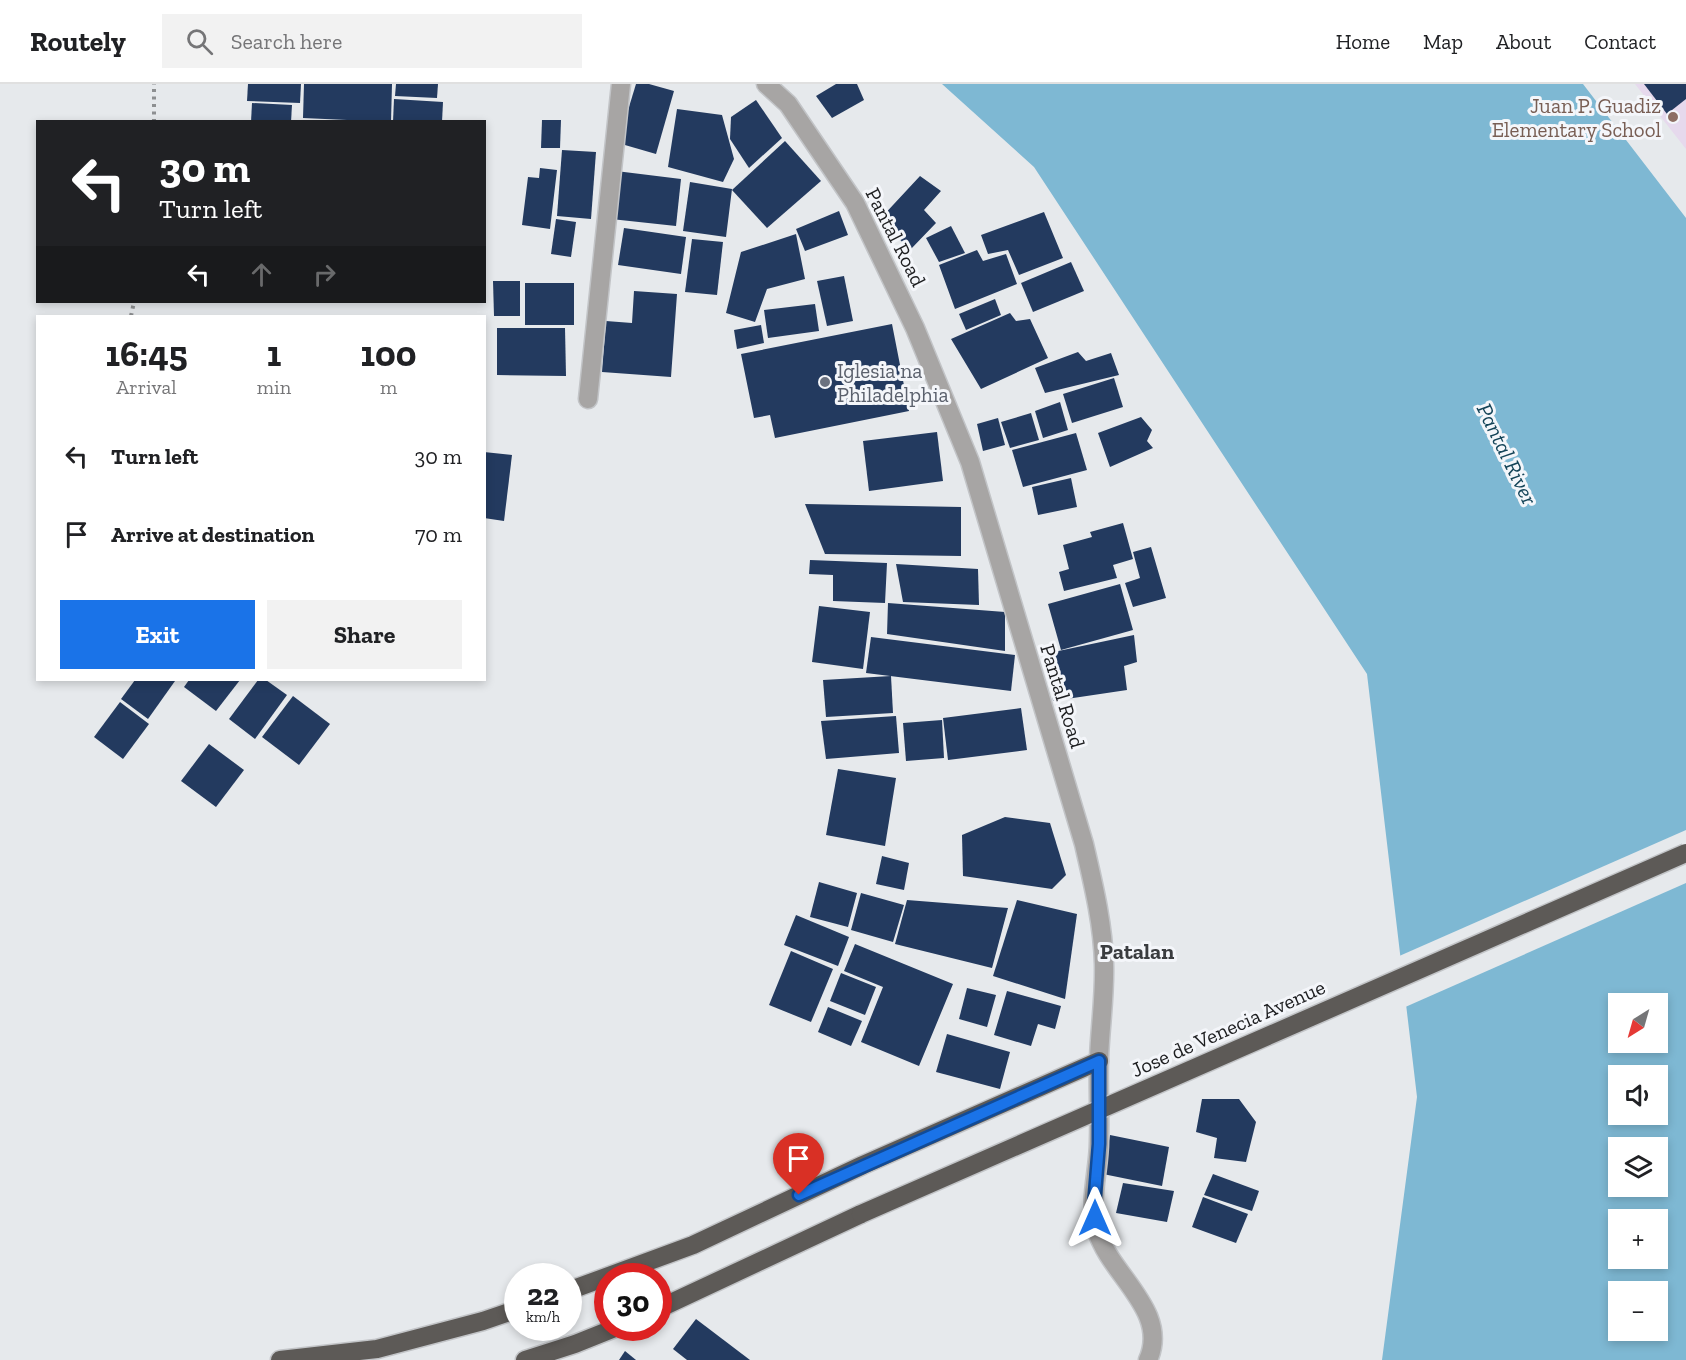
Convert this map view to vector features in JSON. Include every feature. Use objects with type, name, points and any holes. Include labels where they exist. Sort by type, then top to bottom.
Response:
[{"type":"highway","name":"Jose de Venecia Avenue","points":[[672,1302],[861,1214],[1686,852]]},
{"type":"highway","points":[[582,1286],[693,1245],[863,1165],[1099,1061]]},
{"type":"highway","points":[[280,1360],[377,1349],[504,1314]]},
{"type":"highway","points":[[525,1360],[594,1336]]},
{"type":"street","points":[[588,399],[621,84]]},
{"type":"street","name":"Pantal Road","points":[[766,84],[788,104],[855,203],[915,328],[970,462],[1084,843],[1098,902],[1104,965],[1099,1061],[1099,1144],[1094,1206],[1096,1231],[1107,1256],[1137,1298],[1153,1327],[1154,1340],[1148,1360]]},
{"type":"path","points":[[154,84],[154,120]]},
{"type":"shaded area","name":"Juan P. Guadiz Elementary School","points":[[1635,84],[1686,84],[1686,149]]},
{"type":"water","name":"Pantal River","points":[[942,84],[1583,84],[1686,218],[1686,1360],[1382,1360],[1417,1097],[1367,674],[1034,167]]},
{"type":"pier","points":[[1686,830],[1686,883],[1403,1008],[1397,957]]},
{"type":"building","points":[[248,84],[301,84],[300,103],[247,101]]},
{"type":"building","points":[[304,84],[392,84],[391,120],[303,118]]},
{"type":"building","points":[[396,84],[438,84],[437,98],[395,96]]},
{"type":"building","points":[[636,84],[649,84],[674,91],[656,154],[618,143]]},
{"type":"building","points":[[836,84],[857,84],[864,100],[832,118],[816,96]]},
{"type":"building","points":[[1644,84],[1686,84],[1686,99],[1667,114]]},
{"type":"building","points":[[394,99],[443,102],[442,120],[393,120]]},
{"type":"building","points":[[756,100],[782,138],[749,168],[730,139],[731,117]]},
{"type":"building","points":[[252,103],[292,105],[291,120],[251,120]]},
{"type":"building","points":[[677,109],[722,115],[734,159],[723,182],[668,167]]},
{"type":"building","points":[[542,120],[561,120],[560,148],[541,148]]},
{"type":"building","points":[[785,141],[821,181],[767,228],[732,190]]},
{"type":"building","points":[[562,150],[596,152],[591,219],[557,216]]},
{"type":"building","points":[[540,168],[557,170],[550,229],[522,225],[528,177],[539,178]]},
{"type":"building","points":[[616,171],[681,179],[676,226],[611,219]]},
{"type":"building","points":[[920,176],[941,191],[924,210],[936,223],[910,250],[880,219]]},
{"type":"building","points":[[690,182],[732,189],[726,237],[683,231]]},
{"type":"building","points":[[839,211],[848,235],[805,251],[796,229]]},
{"type":"building","points":[[1044,212],[1063,258],[1019,275],[1008,250],[988,254],[981,235]]},
{"type":"building","points":[[556,219],[576,222],[571,257],[551,254]]},
{"type":"building","points":[[951,226],[965,253],[939,262],[926,238]]},
{"type":"building","points":[[624,228],[686,237],[681,274],[618,265]]},
{"type":"building","points":[[796,234],[805,279],[767,289],[755,322],[726,313],[741,252]]},
{"type":"building","points":[[692,239],[723,242],[717,295],[685,292]]},
{"type":"building","points":[[977,250],[983,261],[1006,254],[1017,284],[955,309],[939,265]]},
{"type":"building","points":[[1071,262],[1084,291],[1033,312],[1021,283]]},
{"type":"building","points":[[844,276],[853,321],[827,326],[817,281]]},
{"type":"building","points":[[493,281],[520,281],[520,316],[494,316]]},
{"type":"building","points":[[525,283],[574,283],[574,325],[525,325]]},
{"type":"building","points":[[634,291],[677,294],[671,377],[602,372],[606,321],[632,323]]},
{"type":"building","points":[[995,299],[1001,315],[966,330],[959,314]]},
{"type":"building","points":[[815,304],[819,331],[768,338],[764,310]]},
{"type":"building","points":[[1010,313],[1016,321],[1030,319],[1048,358],[981,389],[951,339]]},
{"type":"building","name":"Iglesia na Philadelphia","points":[[892,324],[909,411],[775,438],[770,415],[754,418],[741,354]]},
{"type":"building","points":[[761,325],[764,343],[737,349],[734,330]]},
{"type":"building","points":[[497,328],[565,328],[566,376],[497,375]]},
{"type":"building","points":[[1078,352],[1086,361],[1111,353],[1119,375],[1045,393],[1035,368]]},
{"type":"building","points":[[1114,378],[1123,407],[1072,423],[1063,394]]},
{"type":"building","points":[[1060,402],[1068,430],[1043,438],[1035,411]]},
{"type":"building","points":[[1031,413],[1039,440],[1010,448],[1001,422]]},
{"type":"building","points":[[1141,417],[1152,430],[1147,441],[1153,448],[1110,467],[1098,433]]},
{"type":"building","points":[[998,418],[1005,445],[983,451],[977,424]]},
{"type":"building","points":[[937,432],[943,481],[869,491],[863,441]]},
{"type":"building","points":[[1076,433],[1087,470],[1023,487],[1012,450]]},
{"type":"building","points":[[486,452],[512,455],[504,521],[486,518]]},
{"type":"building","points":[[1071,478],[1077,507],[1038,515],[1032,487]]},
{"type":"building","points":[[805,504],[961,507],[961,556],[825,554]]},
{"type":"building","points":[[1123,523],[1133,559],[1113,565],[1117,578],[1064,591],[1059,572],[1069,569],[1063,545],[1092,537],[1090,532]]},
{"type":"building","points":[[1151,547],[1166,598],[1133,607],[1125,583],[1140,578],[1133,552]]},
{"type":"building","points":[[810,560],[887,563],[885,603],[833,601],[833,575],[809,574]]},
{"type":"building","points":[[896,564],[978,569],[979,605],[903,602]]},
{"type":"building","points":[[1120,584],[1133,630],[1061,650],[1048,604]]},
{"type":"building","points":[[888,603],[1005,612],[1005,651],[887,634]]},
{"type":"building","points":[[819,606],[870,612],[863,669],[812,662]]},
{"type":"building","points":[[1134,635],[1137,662],[1124,666],[1127,690],[1053,701],[1049,653]]},
{"type":"building","points":[[871,637],[1015,655],[1011,691],[866,673]]},
{"type":"building","points":[[891,676],[893,713],[826,717],[823,680]]},
{"type":"building","points":[[134,681],[175,681],[148,719],[121,699]]},
{"type":"building","points":[[188,681],[239,681],[216,711],[184,687]]},
{"type":"building","points":[[257,681],[267,681],[287,695],[255,739],[229,719]]},
{"type":"building","points":[[293,696],[330,724],[299,765],[262,737]]},
{"type":"building","points":[[120,702],[149,724],[123,759],[94,737]]},
{"type":"building","points":[[1021,708],[1027,750],[948,760],[943,718]]},
{"type":"building","points":[[896,716],[899,753],[826,759],[821,721]]},
{"type":"building","points":[[942,720],[944,758],[906,761],[903,723]]},
{"type":"building","points":[[209,744],[244,770],[216,807],[181,781]]},
{"type":"building","points":[[838,769],[896,778],[885,846],[826,835]]},
{"type":"building","points":[[1005,817],[1050,823],[1066,875],[1052,889],[963,876],[962,835]]},
{"type":"building","points":[[882,856],[909,863],[904,890],[876,884]]},
{"type":"building","points":[[819,882],[857,893],[848,927],[810,917]]},
{"type":"building","points":[[861,893],[904,905],[893,942],[851,930]]},
{"type":"building","points":[[907,900],[1008,908],[992,968],[895,944]]},
{"type":"building","points":[[1017,900],[1077,914],[1065,999],[993,976]]},
{"type":"building","points":[[796,915],[849,937],[838,966],[784,945]]},
{"type":"building","points":[[855,944],[953,984],[919,1066],[861,1042],[883,987],[844,971]]},
{"type":"building","points":[[791,951],[833,969],[811,1022],[769,1005]]},
{"type":"building","points":[[841,973],[876,987],[865,1015],[830,1001]]},
{"type":"building","points":[[967,988],[996,995],[987,1027],[959,1019]]},
{"type":"building","points":[[1007,991],[1061,1006],[1055,1029],[1038,1024],[1031,1046],[994,1035]]},
{"type":"building","points":[[828,1007],[862,1021],[851,1046],[818,1032]]},
{"type":"building","points":[[947,1034],[1010,1052],[1000,1089],[936,1072]]},
{"type":"building","points":[[1202,1099],[1239,1099],[1256,1122],[1246,1162],[1214,1158],[1217,1138],[1196,1132]]},
{"type":"building","points":[[1110,1135],[1169,1147],[1162,1186],[1103,1174]]},
{"type":"building","points":[[1213,1174],[1259,1191],[1252,1211],[1204,1195]]},
{"type":"building","points":[[1123,1183],[1174,1191],[1167,1222],[1116,1213]]},
{"type":"building","points":[[1203,1197],[1248,1214],[1236,1243],[1192,1227]]},
{"type":"building","points":[[696,1319],[750,1360],[687,1360],[673,1349]]},
{"type":"building","points":[[625,1351],[636,1360],[619,1360]]},
{"type":"place","name":"Juan P. Guadiz Elementary School","points":[[1673,117]]},
{"type":"place","name":"Iglesia na Philadelphia","points":[[825,382]]},
{"type":"district","name":"Patalan","points":[[1137,951]]},
{"type":"route","points":[[799,1195],[1099,1061],[1099,1144],[1095,1218]]}]
